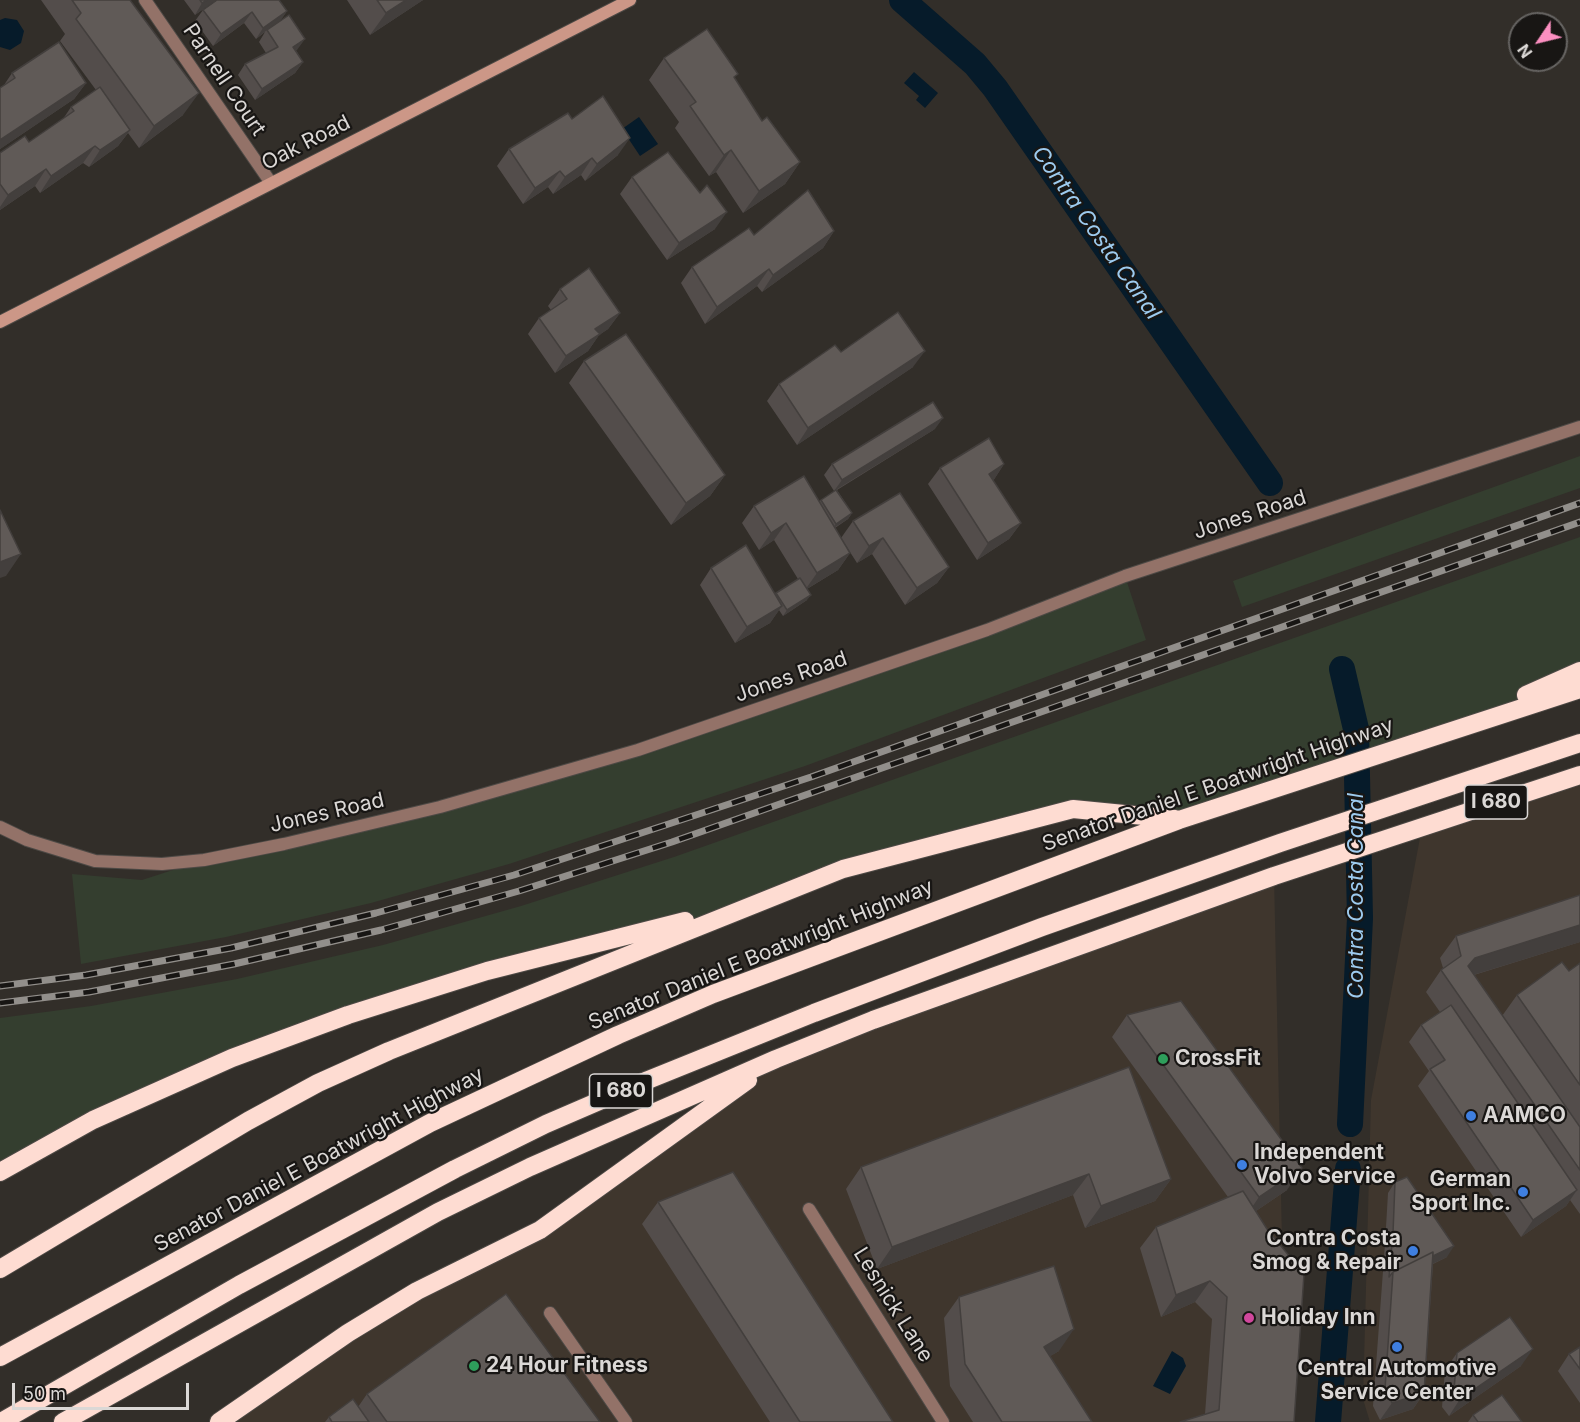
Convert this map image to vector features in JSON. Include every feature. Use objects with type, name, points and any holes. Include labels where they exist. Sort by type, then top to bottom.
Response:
[{"type":"highway","points":[[1445,732],[1580,671]]},
{"type":"highway","name":"Senator Daniel E Boatwright Highway","points":[[0,1358],[338,1171],[430,1123],[566,1059],[713,994],[1179,820],[1580,689]]},
{"type":"highway","name":"I 680","points":[[1,1422],[239,1285],[455,1169],[546,1124],[814,1013],[1042,927],[1414,797],[1580,743]]},
{"type":"highway","name":"I 680","points":[[63,1422],[438,1212],[530,1167],[776,1059],[873,1020],[1274,876],[1580,775]]},
{"type":"highway","points":[[0,1269],[248,1121],[318,1083],[389,1051],[843,868],[1073,809],[1179,820]]},
{"type":"highway","points":[[0,1172],[93,1120],[232,1058],[348,1015],[487,971],[750,905]]},
{"type":"highway","points":[[219,1422],[348,1333],[417,1291],[540,1230],[776,1059]]},
{"type":"main road","name":"Oak Road","points":[[0,322],[630,0]]},
{"type":"street","name":"Parnell Court","points":[[145,0],[271,183]]},
{"type":"street","name":"Jones Road","points":[[0,827],[27,840],[95,861],[162,864],[204,860],[273,846],[440,807],[651,746],[987,630],[1125,576],[1580,427]]},
{"type":"street","name":"Lesnick Lane","points":[[809,1209],[943,1422]]},
{"type":"street","points":[[550,1313],[627,1422]]},
{"type":"shaded area","points":[[1580,775],[1580,1422],[1370,1422],[1363,1399],[1371,1100],[1422,827]]},
{"type":"shaded area","points":[[1274,876],[1286,1422],[219,1422],[348,1333],[540,1230],[776,1059]]},
{"type":"green space","points":[[1580,456],[1580,488],[1242,607],[1233,581]]},
{"type":"green space","points":[[1580,537],[1580,671],[1445,731],[1179,820],[1073,809],[750,905],[487,971],[348,1015],[0,1172],[0,1018],[91,1006],[237,979],[383,945],[521,906],[674,857]]},
{"type":"green space","points":[[1125,576],[1146,640],[805,766],[509,864],[371,903],[226,937],[81,964],[72,874],[142,880],[204,860],[536,781]]},
{"type":"water","points":[[5,18],[17,20],[24,31],[21,43],[10,50],[0,47],[0,20]]},
{"type":"water","points":[[914,72],[938,93],[925,108],[916,100],[919,96],[904,83]]},
{"type":"water","points":[[639,117],[658,144],[640,156],[622,129]]},
{"type":"water","points":[[1172,1351],[1183,1358],[1186,1366],[1170,1394],[1153,1386]]},
{"type":"building","points":[[72,0],[130,0],[199,93],[154,126],[76,19],[81,13]]},
{"type":"building","points":[[217,0],[279,0],[287,11],[263,28],[252,12],[221,34],[203,10]]},
{"type":"building","points":[[377,0],[406,0],[386,13]]},
{"type":"building","points":[[289,15],[305,39],[293,47],[303,62],[262,89],[245,64],[278,47],[267,30]]},
{"type":"building","points":[[707,29],[738,74],[734,77],[762,121],[767,117],[800,162],[759,191],[731,150],[724,155],[690,106],[696,102],[664,58]]},
{"type":"building","points":[[59,42],[86,83],[0,140],[0,88],[15,78],[12,73]]},
{"type":"building","points":[[100,87],[130,130],[100,150],[95,146],[51,176],[46,169],[8,195],[0,184],[0,153],[25,136],[29,142],[74,111],[71,107]]},
{"type":"building","points":[[603,96],[630,138],[597,164],[592,158],[565,177],[560,171],[535,188],[509,149],[568,113],[572,119]]},
{"type":"building","points":[[668,152],[700,193],[707,185],[727,212],[679,243],[632,177]]},
{"type":"building","points":[[808,190],[834,231],[773,275],[769,269],[717,307],[692,267],[749,228],[754,235]]},
{"type":"building","points":[[589,268],[620,313],[595,329],[600,334],[566,356],[539,318],[567,299],[560,289]]},
{"type":"building","points":[[898,312],[925,351],[808,428],[779,384],[835,345],[841,352]]},
{"type":"building","points":[[626,334],[725,475],[686,503],[584,361]]},
{"type":"building","points":[[933,402],[943,418],[842,480],[832,464]]},
{"type":"building","points":[[989,438],[1004,464],[989,474],[1021,523],[988,543],[940,468]]},
{"type":"building","points":[[804,476],[850,553],[817,573],[786,523],[771,533],[754,506]]},
{"type":"building","points":[[836,490],[852,513],[836,524],[821,500]]},
{"type":"building","points":[[900,493],[949,567],[917,588],[883,538],[869,546],[853,521]]},
{"type":"building","points":[[0,510],[21,554],[0,562]]},
{"type":"building","points":[[746,545],[782,606],[747,627],[711,568]]},
{"type":"building","points":[[800,578],[811,595],[787,610],[776,593]]},
{"type":"building","points":[[1580,895],[1580,925],[1475,958],[1468,966],[1580,1127],[1580,1170],[1441,970],[1461,956],[1456,936]]},
{"type":"building","points":[[1562,962],[1569,971],[1580,963],[1580,1085],[1517,995]]},
{"type":"building","points":[[1181,1001],[1302,1168],[1259,1197],[1127,1015]]},
{"type":"building","points":[[1451,1005],[1577,1190],[1533,1220],[1430,1069],[1445,1060],[1421,1025]]},
{"type":"building","points":[[1129,1067],[1171,1179],[1101,1206],[1089,1174],[892,1247],[861,1167]]},
{"type":"building","points":[[733,1172],[893,1422],[800,1422],[658,1202]]},
{"type":"building","points":[[1407,1177],[1454,1246],[1433,1256],[1433,1252],[1393,1272],[1389,1277],[1395,1182]]},
{"type":"building","name":"Holiday Inn","points":[[1243,1191],[1267,1229],[1304,1274],[1294,1422],[1180,1422],[1219,1410],[1227,1297],[1210,1281],[1176,1295],[1156,1227]]},
{"type":"building","name":"Central Automotive Service Center","points":[[1433,1252],[1424,1393],[1392,1403],[1385,1389],[1393,1272]]},
{"type":"building","points":[[1054,1266],[1074,1329],[1044,1347],[1092,1422],[1002,1422],[965,1364],[959,1297]]},
{"type":"building","name":"24 Hour Fitness","points":[[506,1294],[600,1422],[387,1422],[367,1394]]},
{"type":"building","points":[[1510,1317],[1533,1349],[1460,1399],[1454,1390],[1457,1353]]},
{"type":"building","points":[[1580,1347],[1580,1369],[1569,1354]]},
{"type":"building","points":[[1502,1395],[1522,1422],[1478,1422],[1473,1415]]},
{"type":"building","points":[[353,1399],[369,1422],[332,1422],[329,1417]]},
{"type":"waterway","name":"Contra Costa Canal","points":[[902,0],[975,64],[995,88],[1270,483]]},
{"type":"waterway","name":"Contra Costa Canal","points":[[1342,669],[1356,729],[1360,918],[1350,1124]]},
{"type":"waterway","name":"Contra Costa Canal","points":[[1328,1422],[1348,1169]]},
{"type":"railway","points":[[0,986],[86,975],[231,948],[376,913],[514,875],[811,777],[1580,503]]},
{"type":"railway","points":[[0,1003],[89,992],[234,964],[381,930],[519,891],[672,842],[1580,522]]},
{"type":"place","name":"CrossFit","points":[[1163,1059]]},
{"type":"place","name":"AAMCO","points":[[1471,1116]]},
{"type":"place","name":"Independent Volvo Service","points":[[1242,1165]]},
{"type":"place","name":"German Sport Inc.","points":[[1523,1192]]},
{"type":"place","name":"Contra Costa Smog & Repair","points":[[1413,1251]]},
{"type":"place","name":"Holiday Inn","points":[[1249,1318]]},
{"type":"place","name":"Central Automotive Service Center","points":[[1397,1347]]},
{"type":"place","name":"24 Hour Fitness","points":[[474,1366]]}]
